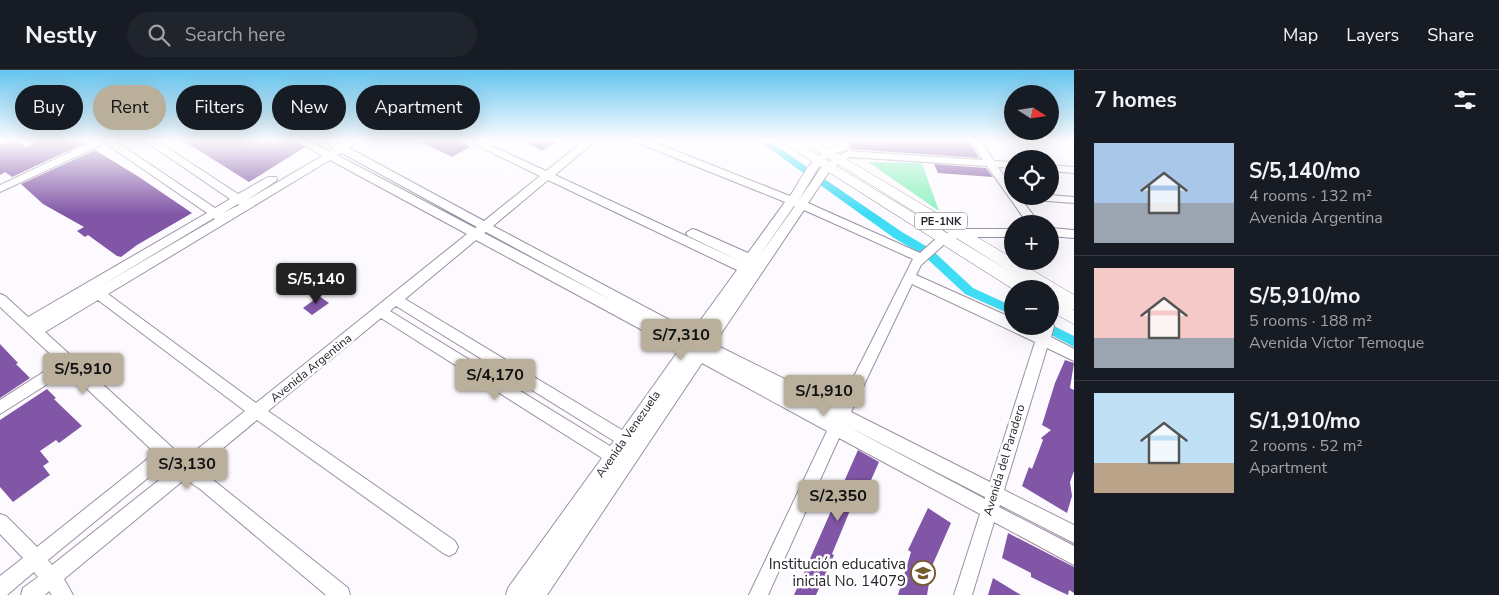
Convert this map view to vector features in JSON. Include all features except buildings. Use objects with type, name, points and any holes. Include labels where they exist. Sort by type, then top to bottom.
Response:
[{"type":"main road","name":"PE-1NK","points":[[836,166],[944,238],[1012,280]]},
{"type":"main road","name":"PE-1NK","points":[[838,166],[961,233],[1063,309]]},
{"type":"street","points":[[0,182],[35,166]]},
{"type":"street","points":[[0,189],[50,166]]},
{"type":"street","points":[[144,166],[219,216]]},
{"type":"street","points":[[188,166],[242,201]]},
{"type":"street","points":[[32,327],[301,166]]},
{"type":"street","points":[[365,166],[697,347],[839,421],[995,493],[1074,534]]},
{"type":"street","points":[[533,166],[549,172]]},
{"type":"street","points":[[537,166],[753,267]]},
{"type":"street","name":"Avenida Argentina","points":[[30,595],[558,166]]},
{"type":"street","points":[[707,166],[799,200]]},
{"type":"street","points":[[718,166],[799,200],[921,258]]},
{"type":"street","name":"Avenida Venezuela","points":[[516,595],[619,460],[824,166]]},
{"type":"street","points":[[993,166],[1004,183]]},
{"type":"street","points":[[1059,169],[1074,170]]},
{"type":"street","points":[[1059,199],[1074,200]]},
{"type":"street","points":[[758,595],[839,421],[909,277],[921,258],[944,238],[961,233],[1004,233]]},
{"type":"street","points":[[1059,233],[1074,234]]},
{"type":"street","points":[[909,277],[1004,320]]},
{"type":"street","points":[[93,290],[257,412],[449,547]]},
{"type":"street","points":[[0,299],[185,470],[206,484],[341,595]]},
{"type":"street","points":[[395,299],[631,443]]},
{"type":"street","points":[[380,312],[619,460]]},
{"type":"street","name":"Avenida del Paradero","points":[[963,595],[1044,335]]},
{"type":"street","points":[[1049,335],[1074,355]]},
{"type":"street","points":[[0,408],[70,362]]},
{"type":"street","points":[[839,421],[988,511],[1074,556]]},
{"type":"street","points":[[0,588],[167,453]]},
{"type":"street","name":"Avenida Venezuela","points":[[536,595],[619,460]]},
{"type":"street","points":[[0,522],[36,559],[64,595]]},
{"type":"green space","points":[[873,166],[923,166],[939,211]]},
{"type":"waterway","points":[[798,166],[898,235],[927,252],[969,291],[1004,307]]},
{"type":"waterway","points":[[1059,334],[1074,342]]},
{"type":"place","name":"Institución educativa inicial No. 14079","points":[[923,573]]}]
